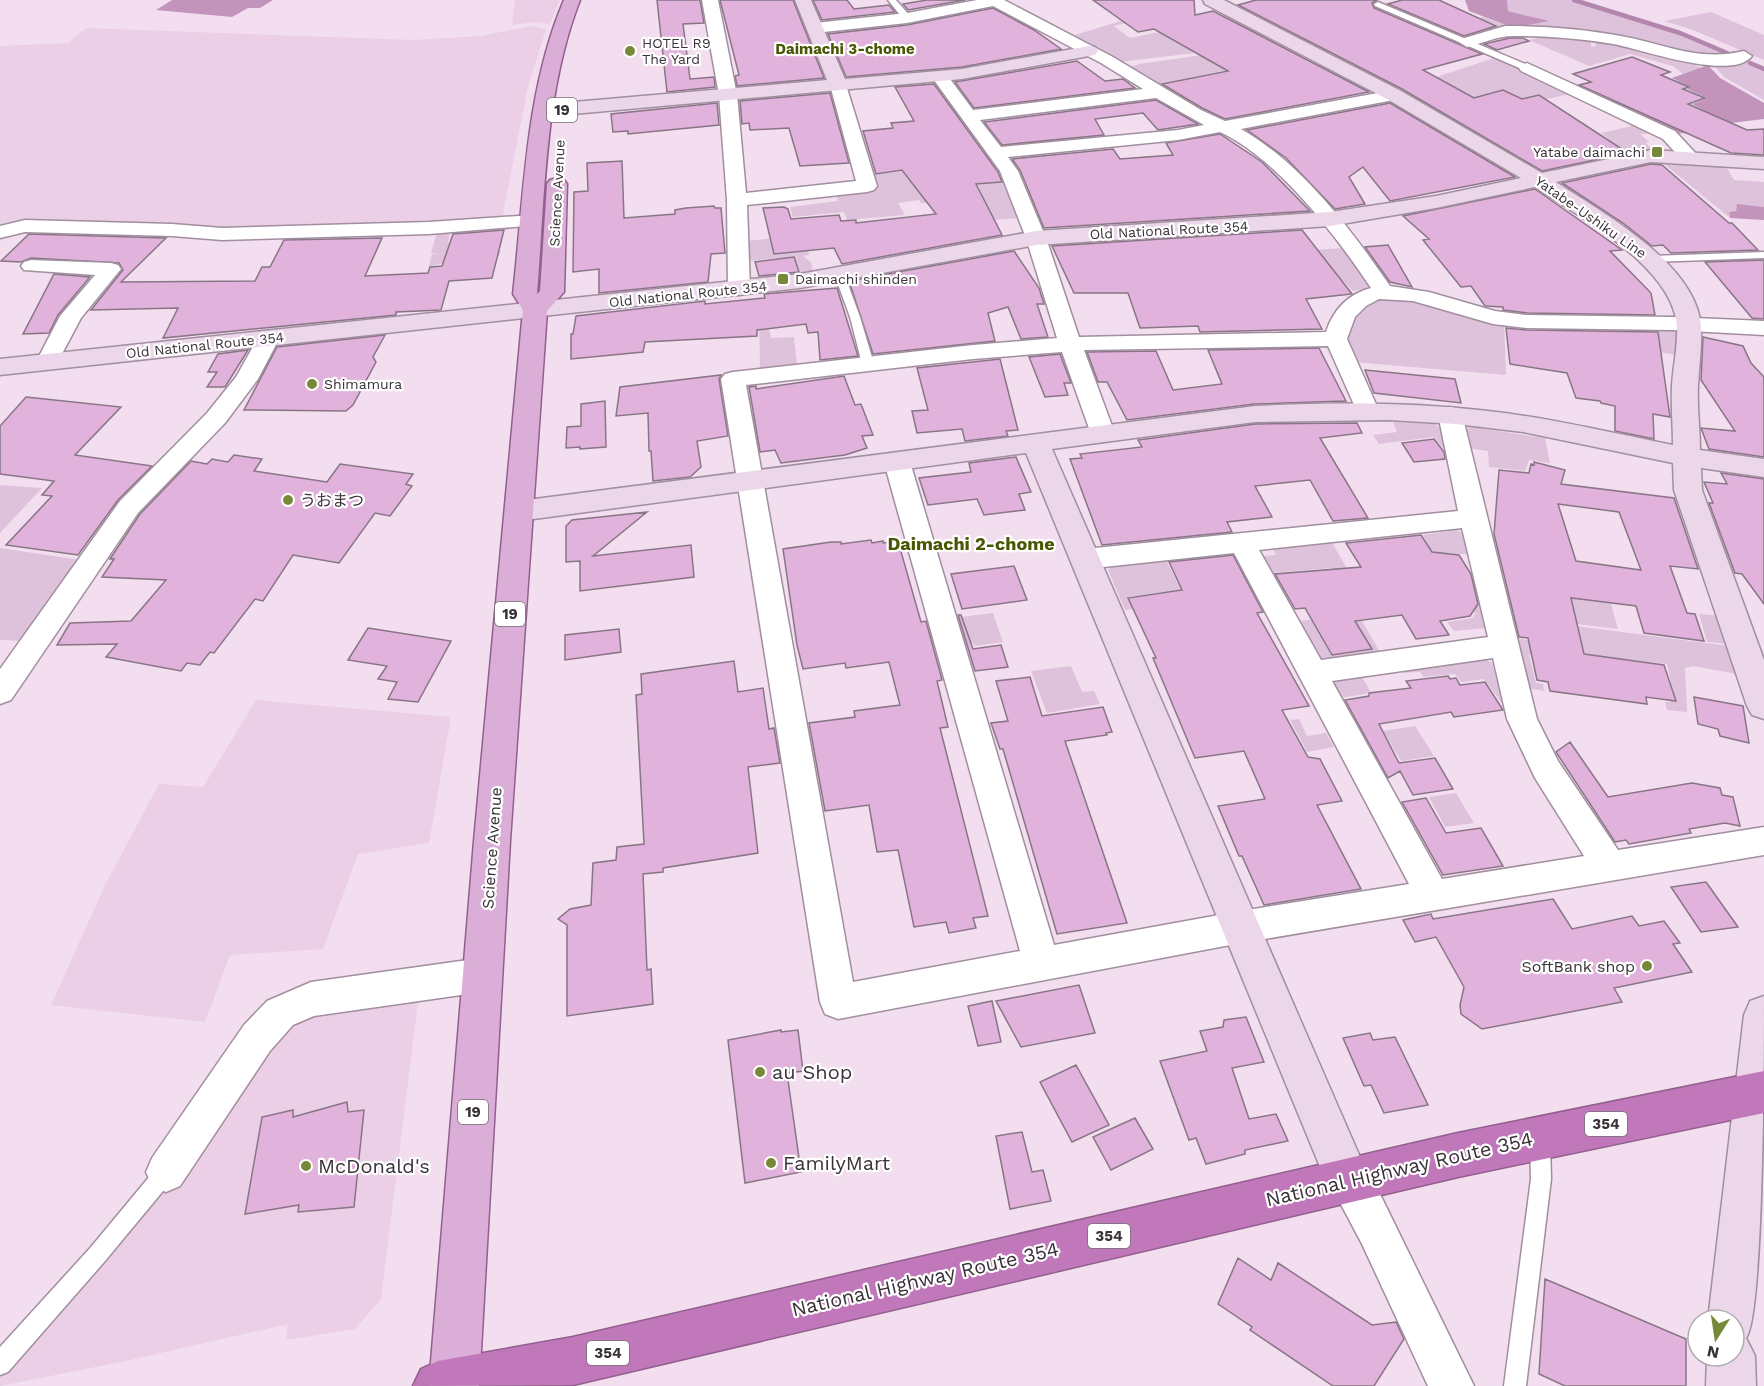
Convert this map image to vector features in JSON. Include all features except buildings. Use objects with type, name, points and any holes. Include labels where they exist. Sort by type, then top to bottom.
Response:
[{"type":"highway","name":"National Highway Route 354","points":[[448,1385],[573,1361],[1348,1180],[1759,1093]]},
{"type":"main road","name":"Science Avenue","points":[[561,132],[572,0]]},
{"type":"main road","name":"Science Avenue","points":[[448,1385],[535,310],[525,294],[543,111],[569,32],[589,0]]},
{"type":"main road","name":"Science Avenue","points":[[535,310],[552,292],[559,166]]},
{"type":"street","points":[[710,0],[728,95],[737,200],[739,289]]},
{"type":"street","points":[[737,200],[867,186],[838,85],[803,0]]},
{"type":"street","name":"Yatabe-Ushiku Line","points":[[1211,0],[1394,95],[1538,179],[1616,231],[1651,259],[1675,287],[1689,325],[1685,389],[1685,458],[1691,499],[1764,706]]},
{"type":"street","points":[[815,28],[907,18],[994,1],[1089,51],[1195,114],[1258,147],[1314,200],[1384,291]]},
{"type":"street","points":[[1467,42],[1505,31],[1518,31],[1621,41],[1708,62],[1744,56]]},
{"type":"street","points":[[562,109],[939,76],[997,69],[1089,51]]},
{"type":"street","points":[[1527,68],[1670,135],[1690,157]]},
{"type":"street","points":[[939,76],[1009,171],[1036,238],[1103,434]]},
{"type":"street","points":[[970,116],[1160,92]]},
{"type":"street","points":[[997,153],[1178,135],[1394,95]]},
{"type":"street","name":"Old National Route 354","points":[[0,367],[739,289],[840,276],[1036,238],[1330,219],[1436,202],[1641,158],[1690,157],[1764,163]]},
{"type":"street","points":[[0,232],[25,226],[172,230],[222,234],[429,228],[532,221]]},
{"type":"street","points":[[32,266],[111,269],[71,316],[47,362]]},
{"type":"street","points":[[1368,411],[1336,339],[1337,326],[1349,309],[1370,295],[1384,291],[1418,297],[1508,320],[1539,323],[1764,328]]},
{"type":"street","points":[[0,692],[129,507],[216,418],[246,379],[268,339]]},
{"type":"street","points":[[1336,339],[1071,344],[733,379],[838,1002],[1241,927],[1764,841]]},
{"type":"street","points":[[519,511],[1255,414],[1368,411],[1450,414],[1545,428],[1685,458],[1764,468]]},
{"type":"street","points":[[1450,414],[1516,699],[1530,739],[1546,769],[1611,867]]},
{"type":"street","points":[[1036,444],[1348,1180],[1371,1215],[1426,1339],[1452,1386]]},
{"type":"street","points":[[897,462],[1042,965]]},
{"type":"street","points":[[1085,559],[1473,519]]},
{"type":"street","points":[[1242,543],[1433,896]]},
{"type":"street","points":[[1312,672],[1503,646]]},
{"type":"street","points":[[166,1172],[257,1038],[280,1013],[311,999],[482,975]]},
{"type":"street","points":[[1733,1308],[1759,1093],[1764,1015]]},
{"type":"street","points":[[1731,1368],[1731,1386]]},
{"type":"lane","points":[[892,0],[907,18]]},
{"type":"lane","points":[[1378,4],[1527,68]]},
{"type":"lane","points":[[1651,259],[1764,255]]},
{"type":"lane","points":[[840,276],[855,317],[868,364]]},
{"type":"lane","points":[[1515,1386],[1541,1179],[1540,1138]]},
{"type":"lane","points":[[0,1364],[98,1254],[166,1172]]},
{"type":"shaded area","points":[[172,0],[273,0],[260,8],[248,8],[232,17],[156,10]]},
{"type":"shaded area","points":[[515,0],[560,0],[550,24],[534,22],[512,25]]},
{"type":"shaded area","points":[[1465,0],[1507,0],[1508,11],[1549,21],[1514,28],[1469,11]]},
{"type":"shaded area","points":[[1507,0],[1570,0],[1678,34],[1731,57],[1679,53],[1514,28],[1547,21],[1508,11]]},
{"type":"shaded area","points":[[1711,12],[1764,35],[1764,60],[1693,30],[1664,21]]},
{"type":"shaded area","points":[[1234,17],[1268,35],[1179,43],[1195,53],[1120,62],[1072,38],[1075,35],[1127,19],[1131,22],[1114,26],[1130,38]]},
{"type":"shaded area","points":[[1483,17],[1514,28],[1469,39],[1468,36],[1492,27],[1476,19]]},
{"type":"shaded area","points":[[531,26],[546,29],[528,87],[502,218],[232,230],[29,220],[0,226],[0,46],[68,43],[86,28],[414,40],[481,36]]},
{"type":"shaded area","points":[[1547,36],[1591,40],[1591,46],[1596,47],[1595,42],[1650,51],[1678,58],[1702,68],[1683,74],[1673,66],[1630,54],[1589,66],[1529,40]]},
{"type":"shaded area","points":[[1266,40],[1279,40],[1303,53],[1158,85],[1128,68],[1139,64],[1203,55]]},
{"type":"shaded area","points":[[1497,57],[1574,93],[1529,103],[1470,102],[1430,79]]},
{"type":"shaded area","points":[[1742,61],[1764,70],[1764,100],[1724,77],[1712,63]]},
{"type":"shaded area","points":[[1708,65],[1720,78],[1764,103],[1764,119],[1722,124],[1705,134],[1673,133],[1606,101],[1633,92],[1687,116],[1705,111],[1692,104],[1707,98],[1687,89],[1690,87],[1672,78]]},
{"type":"shaded area","points":[[1641,124],[1659,133],[1640,134],[1649,142],[1646,143],[1654,151],[1628,154],[1601,133]]},
{"type":"shaded area","points":[[990,158],[994,163],[961,170],[954,185],[940,202],[921,203],[919,200],[898,203],[905,215],[847,220],[844,212],[793,217],[790,207],[838,201],[836,193],[877,189],[873,175]]},
{"type":"shaded area","points":[[1662,162],[1725,165],[1734,180],[1764,182],[1764,207],[1737,205],[1736,211],[1729,212],[1730,218]]},
{"type":"shaded area","points":[[1003,183],[1019,218],[993,220],[978,185]]},
{"type":"shaded area","points":[[1737,204],[1764,207],[1764,220],[1730,218],[1729,212],[1736,211]]},
{"type":"shaded area","points":[[450,231],[448,243],[465,243],[463,253],[501,251],[498,257],[474,258],[429,266],[432,254],[438,253],[431,253],[437,232]]},
{"type":"shaded area","points":[[804,235],[809,255],[803,256],[811,262],[813,271],[784,275],[777,258],[751,261],[747,241]]},
{"type":"shaded area","points":[[1344,248],[1371,285],[1367,289],[1353,291],[1343,281],[1308,284],[1312,250]]},
{"type":"shaded area","points":[[1389,296],[1504,323],[1506,375],[1353,362],[1347,333],[1352,319],[1369,305]]},
{"type":"shaded area","points":[[759,317],[766,317],[771,338],[794,337],[797,364],[760,369]]},
{"type":"shaded area","points":[[1660,328],[1676,331],[1676,355],[1654,351]]},
{"type":"shaded area","points":[[1393,422],[1434,424],[1441,429],[1447,453],[1434,437],[1379,444],[1373,435],[1397,432]]},
{"type":"shaded area","points":[[1471,427],[1545,438],[1550,463],[1529,460],[1525,471],[1489,467],[1488,451],[1467,448],[1462,431]]},
{"type":"shaded area","points":[[0,485],[42,488],[0,533]]},
{"type":"shaded area","points":[[1457,530],[1464,534],[1468,554],[1433,553],[1423,535]]},
{"type":"shaded area","points":[[1331,541],[1364,598],[1351,599],[1332,568],[1270,573],[1261,556],[1276,555],[1272,548]]},
{"type":"shaded area","points":[[0,548],[80,560],[28,641],[0,640]]},
{"type":"shaded area","points":[[1165,558],[1181,590],[1128,597],[1133,609],[1125,610],[1108,570],[1114,565]]},
{"type":"shaded area","points":[[1476,583],[1486,628],[1454,631],[1447,622],[1473,618],[1475,613],[1457,586]]},
{"type":"shaded area","points":[[1565,598],[1611,604],[1618,629],[1560,622]]},
{"type":"shaded area","points":[[993,613],[1003,642],[975,646],[973,643],[962,644],[954,618]]},
{"type":"shaded area","points":[[1358,614],[1381,654],[1327,662],[1319,657],[1300,621]],"holes":[[[1357,626],[1371,649],[1332,655],[1319,633]]]},
{"type":"shaded area","points":[[1699,614],[1722,616],[1730,644],[1707,642]]},
{"type":"shaded area","points":[[1545,622],[1729,646],[1737,674],[1693,666],[1685,668],[1687,712],[1667,710],[1665,702],[1670,702],[1667,692],[1673,692],[1667,664],[1600,656],[1529,655],[1536,683],[1543,684],[1544,691],[1527,688],[1515,638],[1547,643]]},
{"type":"shaded area","points":[[1480,656],[1492,663],[1504,706],[1484,679],[1461,682],[1455,674],[1424,677],[1420,672],[1404,673],[1403,669]]},
{"type":"shaded area","points":[[1071,666],[1082,692],[1094,691],[1100,704],[1047,713],[1031,671]]},
{"type":"shaded area","points":[[1361,675],[1370,691],[1366,694],[1339,698],[1332,684],[1335,679]]},
{"type":"shaded area","points":[[256,700],[451,717],[429,843],[358,854],[323,949],[230,955],[205,1022],[51,1005],[106,883],[159,784],[203,787]]},
{"type":"shaded area","points":[[1299,719],[1307,736],[1326,733],[1334,747],[1307,752],[1290,720]]},
{"type":"shaded area","points":[[1415,726],[1434,756],[1401,761],[1383,731]]},
{"type":"shaded area","points":[[1456,793],[1474,823],[1445,827],[1429,797]]},
{"type":"shaded area","points":[[419,994],[381,1299],[355,1329],[286,1340],[288,1324],[126,1361],[0,1386],[0,1373],[147,1212],[215,1119],[295,1017]]},
{"type":"waterway","points":[[1574,0],[1680,33],[1727,53]]},
{"type":"waterway","points":[[1750,63],[1764,69]]},
{"type":"place","name":"HOTEL R9 The Yard","points":[[630,51]]},
{"type":"place","name":"Yatabe daimachi","points":[[1657,152]]},
{"type":"place","name":"Daimachi shinden","points":[[783,279]]},
{"type":"place","name":"Shimamura","points":[[312,384]]},
{"type":"place","name":"うおまつ","points":[[288,500]]},
{"type":"place","name":"SoftBank shop","points":[[1647,966]]},
{"type":"place","name":"au Shop","points":[[760,1072]]},
{"type":"place","name":"FamilyMart","points":[[771,1163]]},
{"type":"place","name":"McDonald's","points":[[306,1166]]},
{"type":"district","name":"Daimachi 3-chome","points":[[845,49]]},
{"type":"district","name":"Daimachi 2-chome","points":[[971,543]]}]
